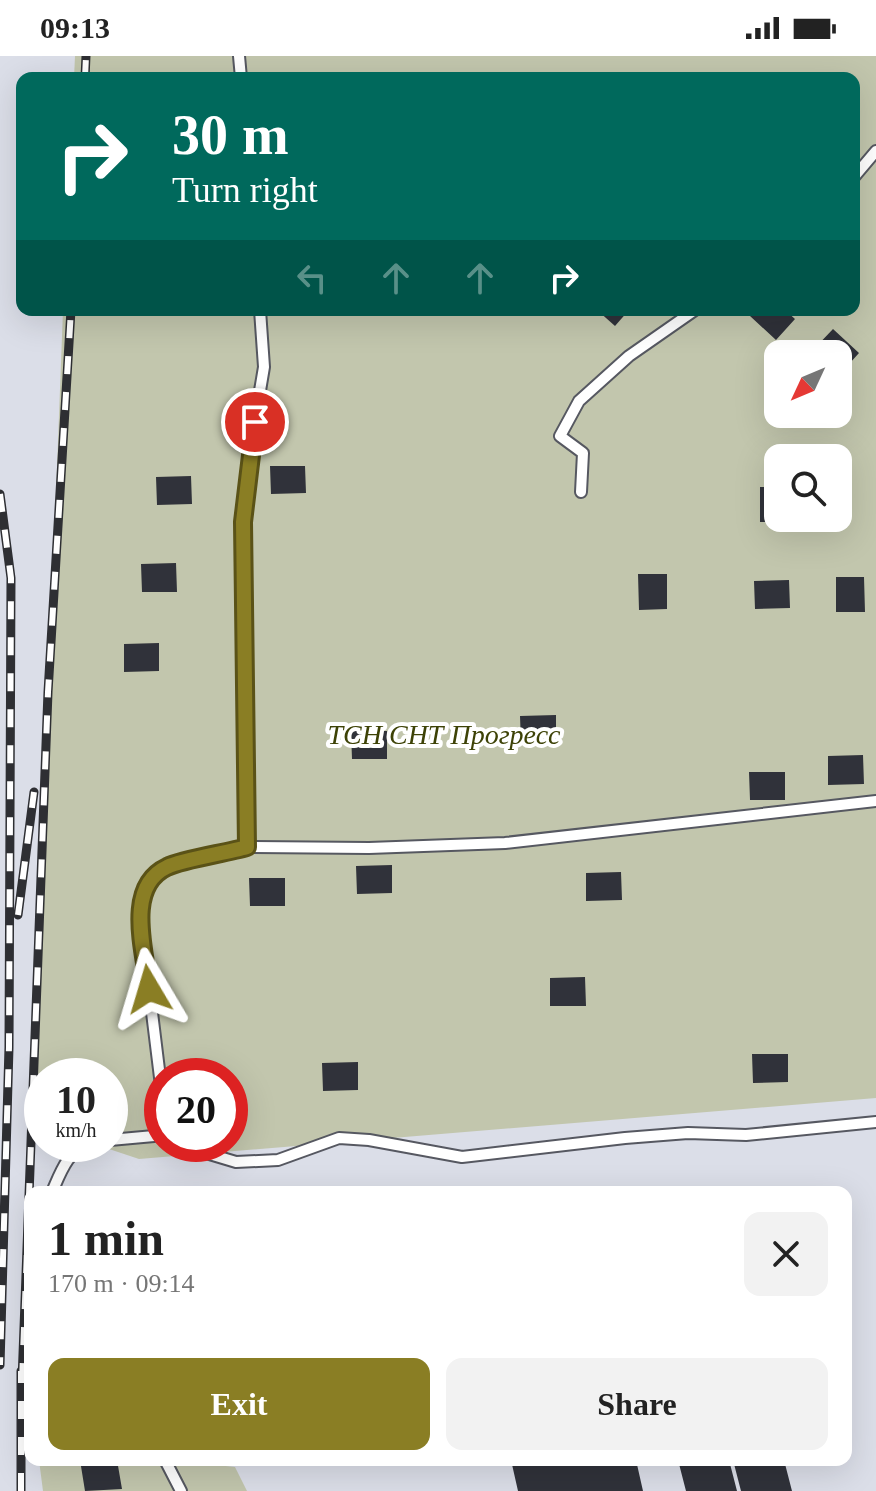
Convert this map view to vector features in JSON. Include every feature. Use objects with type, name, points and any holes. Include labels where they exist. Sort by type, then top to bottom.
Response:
[{"type":"lane","points":[[860,170],[876,151]]},
{"type":"lane","points":[[247,847],[243,522],[250,450],[264,367],[260,316]]},
{"type":"lane","points":[[581,492],[583,453],[560,436],[579,401],[629,356],[686,316]]},
{"type":"lane","points":[[158,1058],[140,915],[147,883],[167,867],[247,847],[369,848],[505,843],[876,801]]},
{"type":"lane","points":[[248,1161],[278,1160],[339,1138],[369,1140],[462,1157],[625,1138],[688,1133],[746,1135],[876,1122]]},
{"type":"lane","points":[[54,1186],[65,1162]]},
{"type":"lane","points":[[168,1466],[181,1491]]},
{"type":"green space","name":"ТСН СНТ Прогресс","points":[[75,56],[876,56],[876,1098],[248,1150],[248,1058],[144,1058],[144,1159],[128,1155],[128,1058],[34,1058],[63,316],[860,316],[860,72],[74,72]]},
{"type":"green space","points":[[40,1466],[235,1467],[247,1491],[43,1491]]},
{"type":"building","points":[[604,316],[624,316],[615,326]]},
{"type":"building","points":[[750,316],[792,316],[795,319],[776,340]]},
{"type":"building","points":[[833,329],[845,340],[823,340]]},
{"type":"building","points":[[852,347],[859,353],[852,361]]},
{"type":"building","points":[[270,466],[305,466],[306,493],[271,494]]},
{"type":"building","points":[[191,476],[192,504],[157,505],[156,477]]},
{"type":"building","points":[[760,487],[764,487],[764,522],[760,522]]},
{"type":"building","points":[[176,563],[177,592],[142,592],[141,564]]},
{"type":"building","points":[[638,574],[667,574],[667,609],[639,610]]},
{"type":"building","points":[[836,577],[864,577],[865,612],[836,612]]},
{"type":"building","points":[[789,580],[790,608],[755,609],[754,581]]},
{"type":"building","points":[[159,643],[159,671],[124,672],[124,644]]},
{"type":"building","points":[[556,715],[556,744],[521,744],[520,716]]},
{"type":"building","points":[[351,731],[387,731],[387,759],[352,759]]},
{"type":"building","points":[[863,755],[864,784],[828,785],[828,756]]},
{"type":"building","points":[[749,772],[785,772],[785,800],[750,800]]},
{"type":"building","points":[[392,865],[392,893],[357,894],[356,866]]},
{"type":"building","points":[[621,872],[622,900],[586,901],[586,873]]},
{"type":"building","points":[[249,878],[285,878],[285,906],[250,906]]},
{"type":"building","points":[[585,977],[586,1006],[550,1006],[550,978]]},
{"type":"building","points":[[752,1054],[788,1054],[788,1082],[753,1083]]},
{"type":"building","points":[[358,1062],[358,1090],[323,1091],[322,1063]]},
{"type":"building","points":[[81,1466],[118,1466],[122,1489],[85,1491]]},
{"type":"building","points":[[512,1466],[637,1466],[643,1491],[518,1491]]},
{"type":"building","points":[[680,1466],[731,1466],[737,1491],[686,1491]]},
{"type":"building","points":[[735,1466],[786,1466],[792,1491],[741,1491]]},
{"type":"railway","points":[[85,72],[86,56]]},
{"type":"railway","points":[[29,1186],[48,692],[71,316]]},
{"type":"railway","points":[[0,494],[11,578],[9,1047],[0,1365]]},
{"type":"railway","points":[[18,915],[34,792]]},
{"type":"railway","points":[[22,1381],[24,1328]]},
{"type":"railway","points":[[21,1371],[21,1491]]},
{"type":"route","points":[[149,989],[140,915],[147,883],[167,867],[247,847],[243,522],[255,422]]}]
